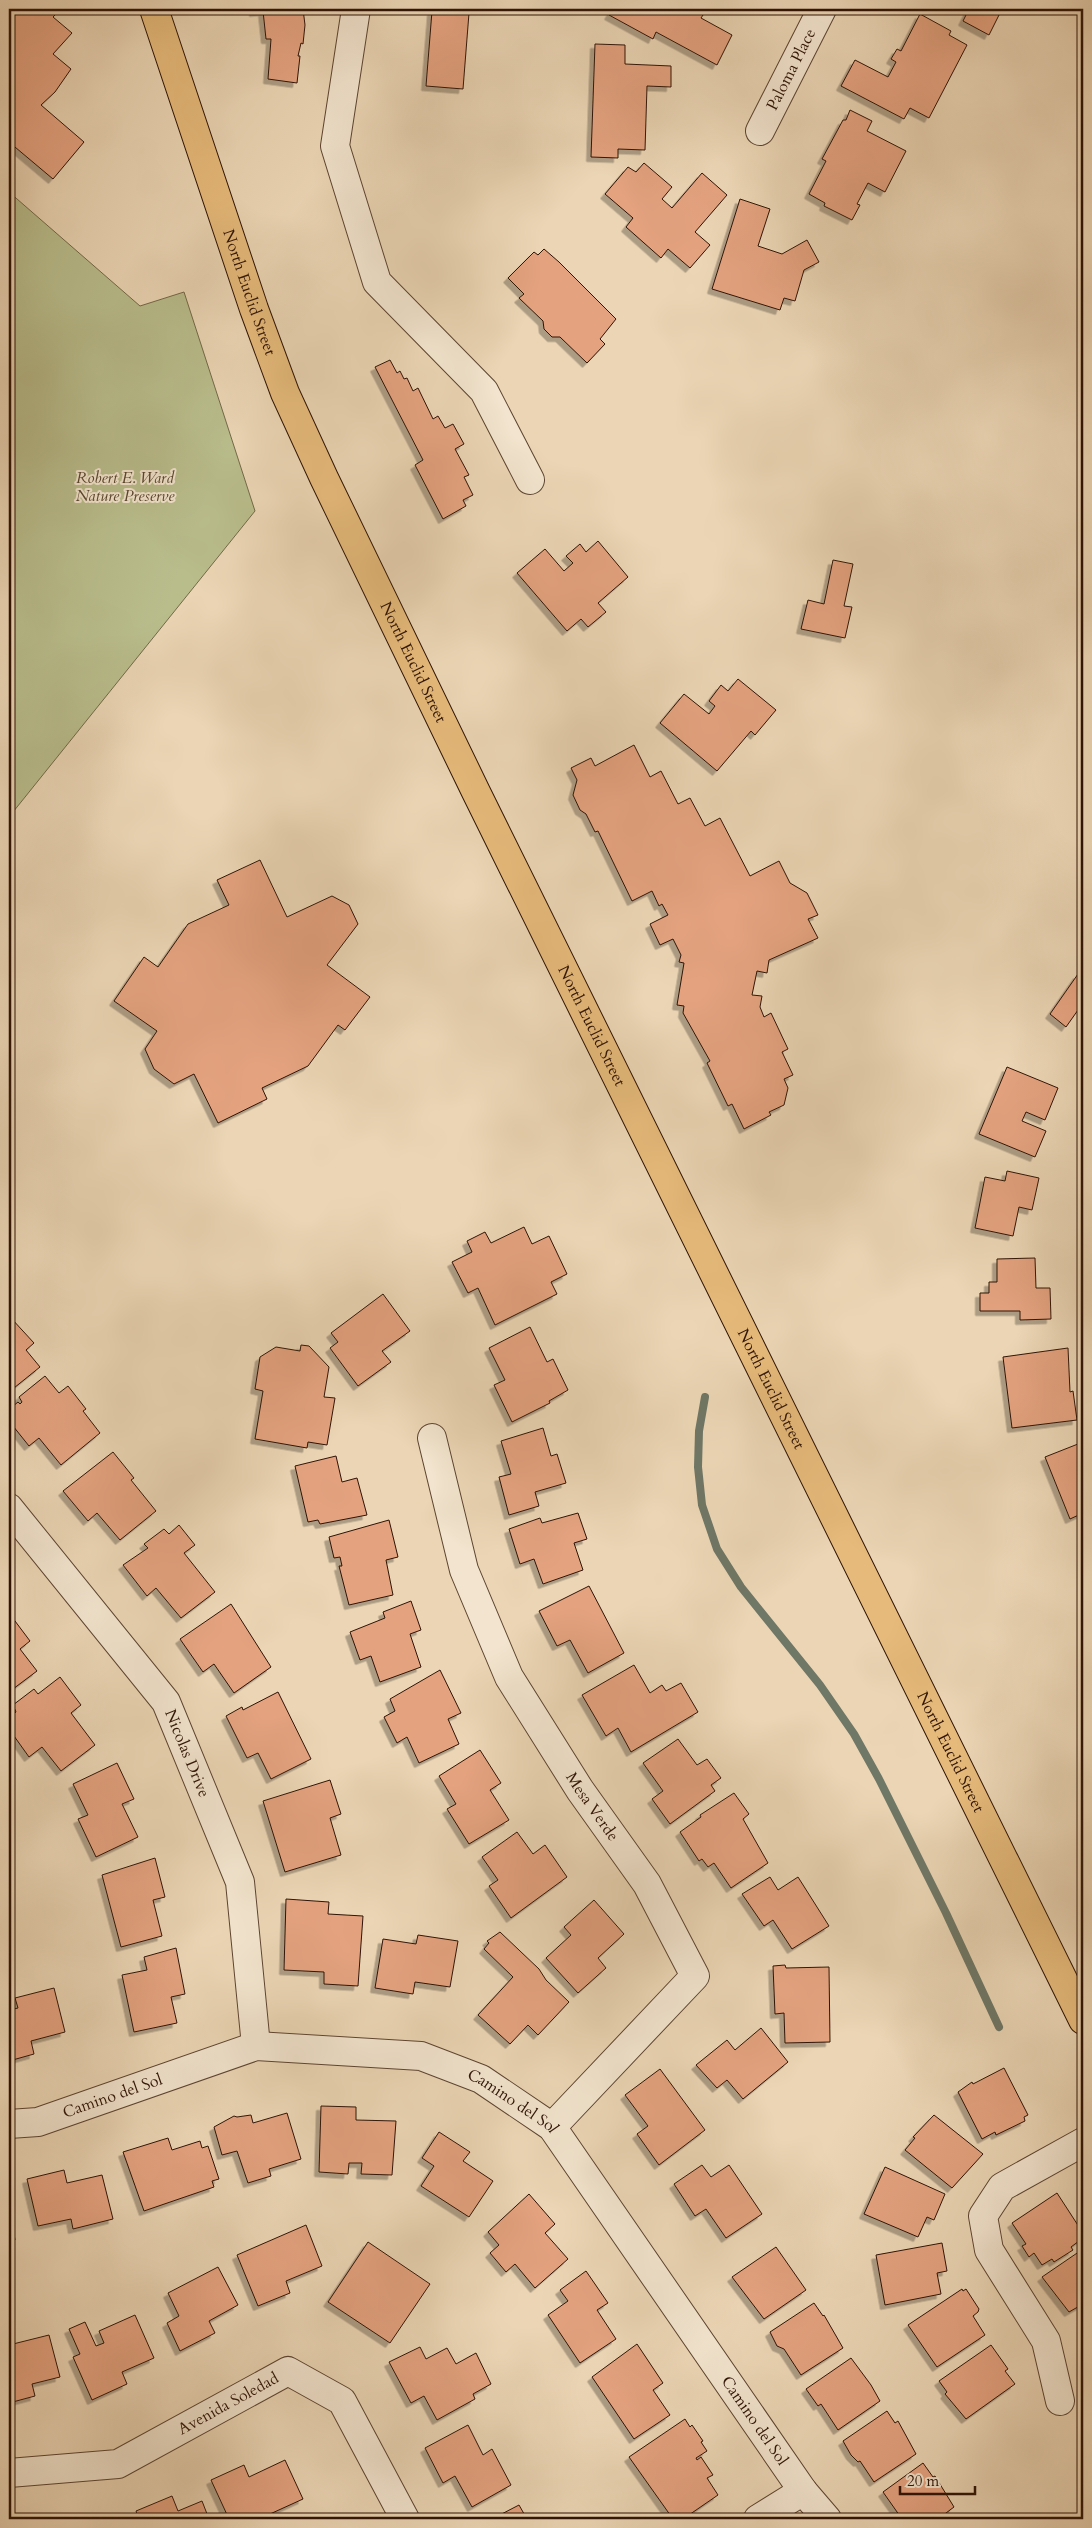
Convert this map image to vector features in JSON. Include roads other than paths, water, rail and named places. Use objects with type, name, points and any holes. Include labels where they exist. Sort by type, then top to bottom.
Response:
[{"type":"main road","name":"North Euclid Street","points":[[154,9],[254,309],[285,393],[312,453],[489,819],[1083,2020]]},
{"type":"street","points":[[356,9],[336,146],[377,282],[484,391],[530,480]]},
{"type":"street","name":"Paloma Place","points":[[760,132],[822,9]]},
{"type":"street","name":"Mesa Verde","points":[[432,1438],[464,1570],[508,1677],[580,1790],[648,1884],[695,1976],[552,2127]]},
{"type":"street","name":"Nicolas Drive","points":[[9,1508],[166,1702],[240,1882],[256,2046]]},
{"type":"street","name":"Camino del Sol","points":[[9,2124],[38,2122],[256,2046],[421,2056],[481,2079],[552,2127],[803,2491],[827,2519]]},
{"type":"street","points":[[1060,2401],[1046,2341],[989,2250],[983,2216],[1002,2187],[1083,2142]]},
{"type":"street","name":"Avenida Soledad","points":[[9,2473],[118,2464],[288,2371],[342,2401],[405,2519]]},
{"type":"street","points":[[758,2519],[803,2491]]},
{"type":"waterway","points":[[705,1397],[699,1431],[698,1467],[702,1505],[717,1549],[741,1587],[820,1685],[854,1734],[879,1779],[946,1913],[999,2027]]},
{"type":"park label","name":"Robert E. Ward Nature Preserve","points":[[125,487]]}]
